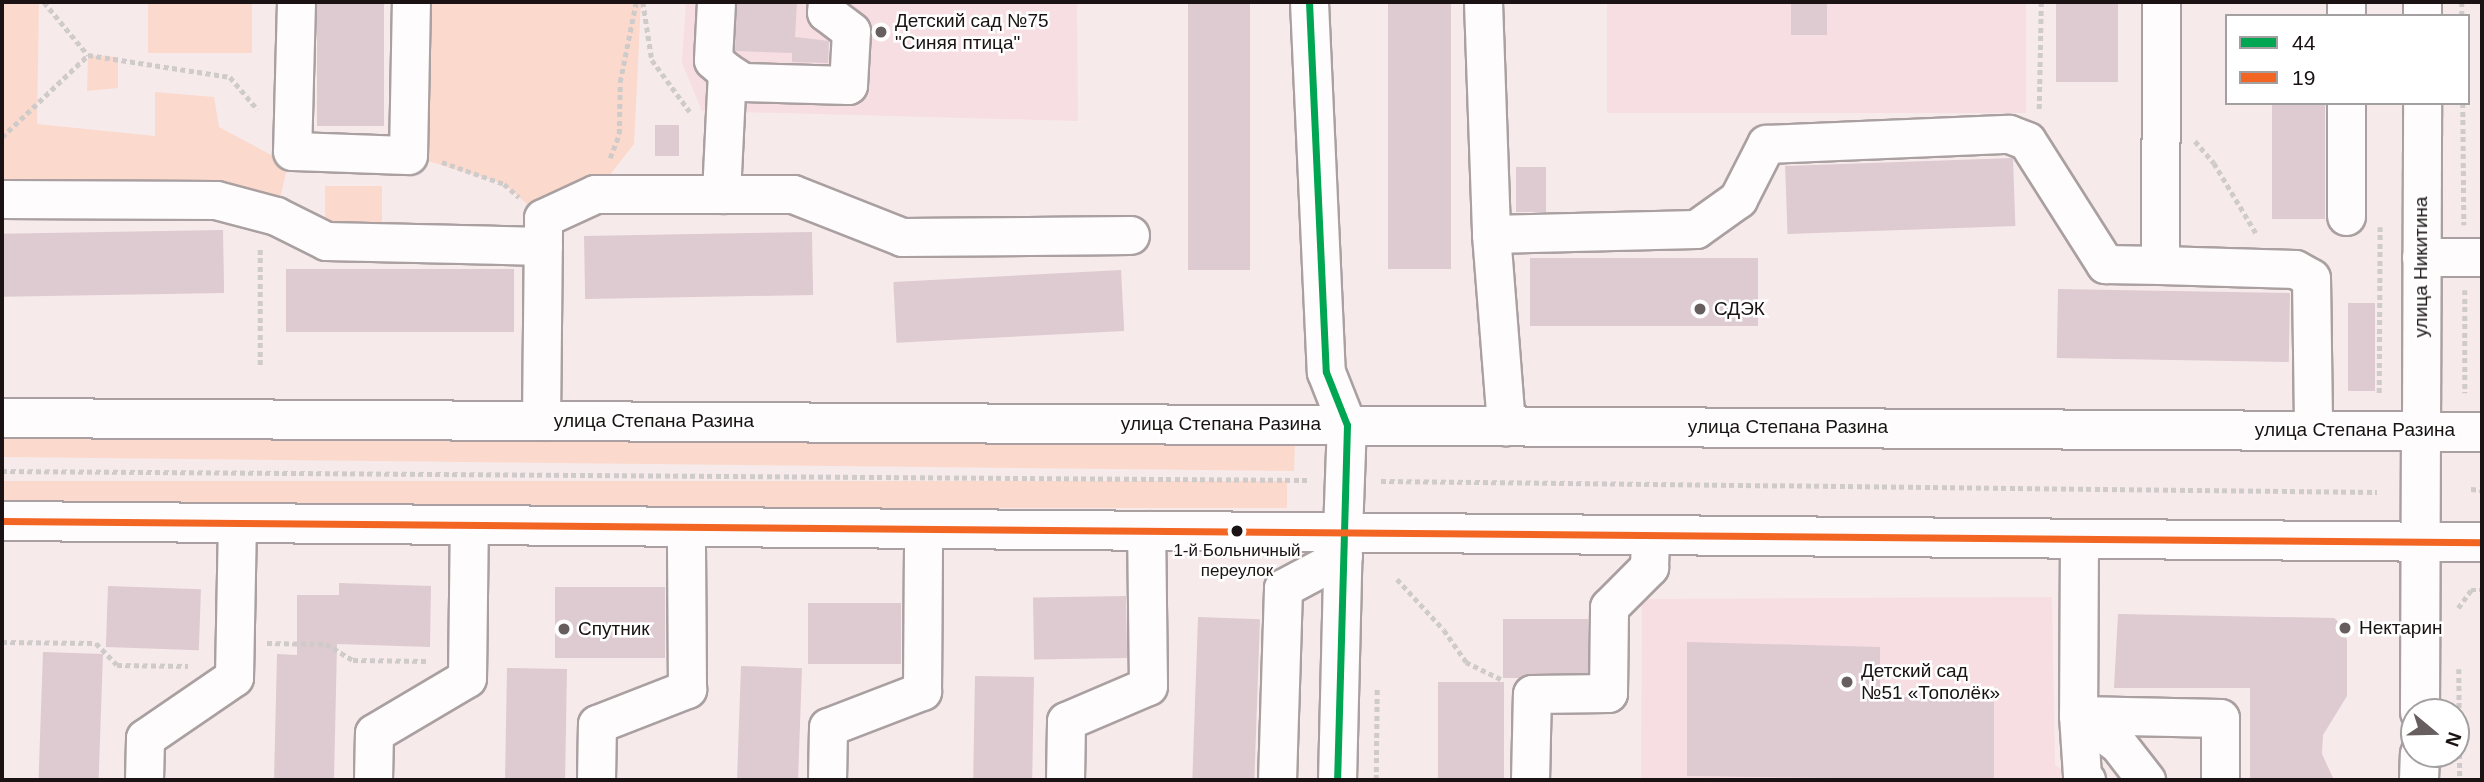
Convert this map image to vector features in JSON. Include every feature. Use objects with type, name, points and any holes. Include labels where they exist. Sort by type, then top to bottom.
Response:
[{"type":"main road","name":"улица Степана Разина","points":[[2,418],[2482,432]]},
{"type":"main road","points":[[1343,544],[1346,425]]},
{"type":"main road","points":[[2420,698],[2421,431]]},
{"type":"main road","points":[[2,521],[1146,530],[1343,544],[1650,535],[2482,542]]},
{"type":"street","points":[[296,2],[292,151],[408,155],[411,2]]},
{"type":"street","points":[[716,2],[713,60],[727,72],[743,82],[848,85],[851,32],[826,12],[827,2]]},
{"type":"street","points":[[1309,2],[1326,372],[1346,425]]},
{"type":"street","points":[[1483,2],[1491,234],[1506,426]]},
{"type":"street","points":[[2160,265],[2161,2]]},
{"type":"street","points":[[721,194],[727,72]]},
{"type":"street","points":[[2346,105],[2363,215]]},
{"type":"street","name":"улица Никитина","points":[[2421,105],[2421,431]]},
{"type":"street","points":[[1491,234],[1696,229],[1738,199],[1766,144],[2008,134],[2027,141],[2105,264],[2295,269],[2311,278],[2313,430]]},
{"type":"street","points":[[541,421],[543,218],[596,194],[793,194],[902,237],[1130,235]]},
{"type":"street","points":[[2,199],[216,200],[276,216],[326,241],[543,246]]},
{"type":"street","points":[[2421,257],[2482,257]]},
{"type":"street","points":[[144,780],[145,738],[234,677],[237,523]]},
{"type":"street","points":[[373,780],[374,733],[467,678],[469,525]]},
{"type":"street","points":[[596,780],[597,724],[687,689],[686,526]]},
{"type":"street","points":[[827,780],[828,727],[922,691],[923,528]]},
{"type":"street","points":[[1065,780],[1066,721],[1148,686],[1146,530]]},
{"type":"street","points":[[1530,780],[1532,694],[1608,693],[1609,607],[1649,567],[1650,535]]},
{"type":"street","points":[[2079,538],[2078,715],[2082,776],[2087,780]]},
{"type":"street","points":[[1278,780],[1283,588],[1343,544]]},
{"type":"street","points":[[1337,780],[1343,544]]},
{"type":"street","points":[[2078,715],[2118,744],[2146,780]]},
{"type":"street","points":[[2078,715],[2220,718],[2220,780]]},
{"type":"path","points":[[44,2],[88,55],[230,77],[292,151]]},
{"type":"path","points":[[596,194],[620,134],[620,82],[636,2]]},
{"type":"path","points":[[643,2],[652,60],[676,87],[694,119],[724,136]]},
{"type":"path","points":[[2027,141],[2042,103],[2041,2]]},
{"type":"path","points":[[2,137],[88,55]]},
{"type":"path","points":[[2160,101],[2214,163],[2255,232],[2295,269]]},
{"type":"path","points":[[441,162],[504,184]]},
{"type":"path","points":[[2363,215],[2379,393]]},
{"type":"path","points":[[260,248],[260,365]]},
{"type":"path","points":[[2,471],[2377,492]]},
{"type":"path","points":[[2471,489],[2482,490]]},
{"type":"path","points":[[1397,579],[1444,630],[1466,662],[1532,694]]},
{"type":"path","points":[[2458,617],[2458,604],[2471,590],[2482,590]]},
{"type":"path","points":[[2,642],[96,643],[117,665],[326,644],[353,660],[467,662]]},
{"type":"path","points":[[2459,658],[2460,780]]},
{"type":"shaded area","points":[[2,2],[39,2],[37,124],[155,136],[155,92],[214,97],[219,127],[288,164],[276,216],[2,199]]},
{"type":"shaded area","points":[[148,2],[252,2],[252,53],[148,53]]},
{"type":"shaded area","points":[[411,2],[641,2],[634,144],[595,194],[543,218],[504,184],[408,155]]},
{"type":"shaded area","name":"Детский сад №75 \"Синяя птица\"","points":[[686,2],[1077,2],[1078,121],[702,111],[682,63]]},
{"type":"shaded area","points":[[1607,2],[2026,2],[2026,113],[1607,113]]},
{"type":"shaded area","points":[[88,55],[118,57],[118,88],[87,91]]},
{"type":"shaded area","points":[[325,186],[382,186],[382,226],[325,226]]},
{"type":"shaded area","points":[[2,436],[1295,443],[1294,471],[2,457]]},
{"type":"shaded area","points":[[2,481],[1287,481],[1287,508],[2,508]]},
{"type":"shaded area","name":"Детский сад №51 «Тополёк»","points":[[2052,597],[2055,765],[2070,775],[2069,780],[1641,780],[1642,599]]},
{"type":"building","points":[[317,2],[384,2],[384,126],[317,126]]},
{"type":"building","points":[[737,2],[797,2],[795,37],[829,41],[828,63],[792,62],[792,53],[735,51]]},
{"type":"building","points":[[1188,2],[1250,2],[1250,270],[1188,270]]},
{"type":"building","points":[[1388,2],[1451,2],[1451,269],[1388,269]]},
{"type":"building","points":[[1791,2],[1827,2],[1827,35],[1791,35]]},
{"type":"building","points":[[2056,2],[2118,2],[2118,82],[2056,82]]},
{"type":"building","points":[[2272,105],[2325,105],[2325,219],[2272,219]]},
{"type":"building","points":[[655,125],[679,125],[679,156],[655,156]]},
{"type":"building","points":[[2013,158],[2015,226],[1788,234],[1785,166]]},
{"type":"building","points":[[1516,167],[1546,167],[1546,212],[1516,212]]},
{"type":"building","points":[[223,230],[224,293],[3,297],[2,234]]},
{"type":"building","points":[[812,232],[813,295],[585,299],[584,236]]},
{"type":"building","points":[[1530,258],[1758,258],[1758,326],[1530,326]]},
{"type":"building","points":[[286,269],[514,269],[514,332],[286,332]]},
{"type":"building","points":[[1121,270],[1124,331],[897,343],[893,282]]},
{"type":"building","points":[[2058,289],[2290,293],[2289,362],[2057,358]]},
{"type":"building","points":[[2348,303],[2375,303],[2375,391],[2348,391]]},
{"type":"building","points":[[339,583],[431,586],[430,647],[337,644],[334,780],[274,780],[277,654],[297,655],[297,595],[339,595]]},
{"type":"building","points":[[108,586],[201,589],[199,650],[106,647]]},
{"type":"building","points":[[555,587],[665,587],[665,658],[555,658]]},
{"type":"building","points":[[1126,596],[1127,658],[1034,660],[1033,598]]},
{"type":"building","points":[[808,603],[901,603],[901,664],[808,664]]},
{"type":"building","points":[[2118,614],[2334,618],[2345,628],[2347,696],[2323,735],[2322,754],[2334,780],[2250,780],[2250,688],[2114,688]]},
{"type":"building","points":[[1198,617],[1260,619],[1254,780],[1192,780]]},
{"type":"building","points":[[1503,619],[1588,619],[1588,678],[1503,678]]},
{"type":"building","points":[[1687,642],[1880,647],[1880,697],[1994,697],[1994,780],[1687,776]]},
{"type":"building","points":[[43,652],[103,654],[99,780],[39,780]]},
{"type":"building","points":[[741,666],[802,668],[798,780],[737,780]]},
{"type":"building","points":[[507,668],[567,669],[565,780],[505,780]]},
{"type":"building","points":[[975,676],[1034,677],[1032,780],[973,780]]},
{"type":"building","points":[[1438,682],[1504,682],[1504,780],[1438,780]]},
{"type":"transit line","name":"44","points":[[1309,2],[1326,372],[1347,425],[1337,780]]},
{"type":"transit line","name":"19","points":[[2,521],[2482,542]]},
{"type":"place","name":"Детский сад №75 \"Синяя птица\"","points":[[881,32]]},
{"type":"place","name":"СДЭК","points":[[1700,309]]},
{"type":"place","name":"1-й Больничный переулок","points":[[1237,531]]},
{"type":"place","name":"Нектарин","points":[[2345,628]]},
{"type":"place","name":"Спутник","points":[[564,629]]},
{"type":"place","name":"Детский сад №51 «Тополёк»","points":[[1847,682]]}]
